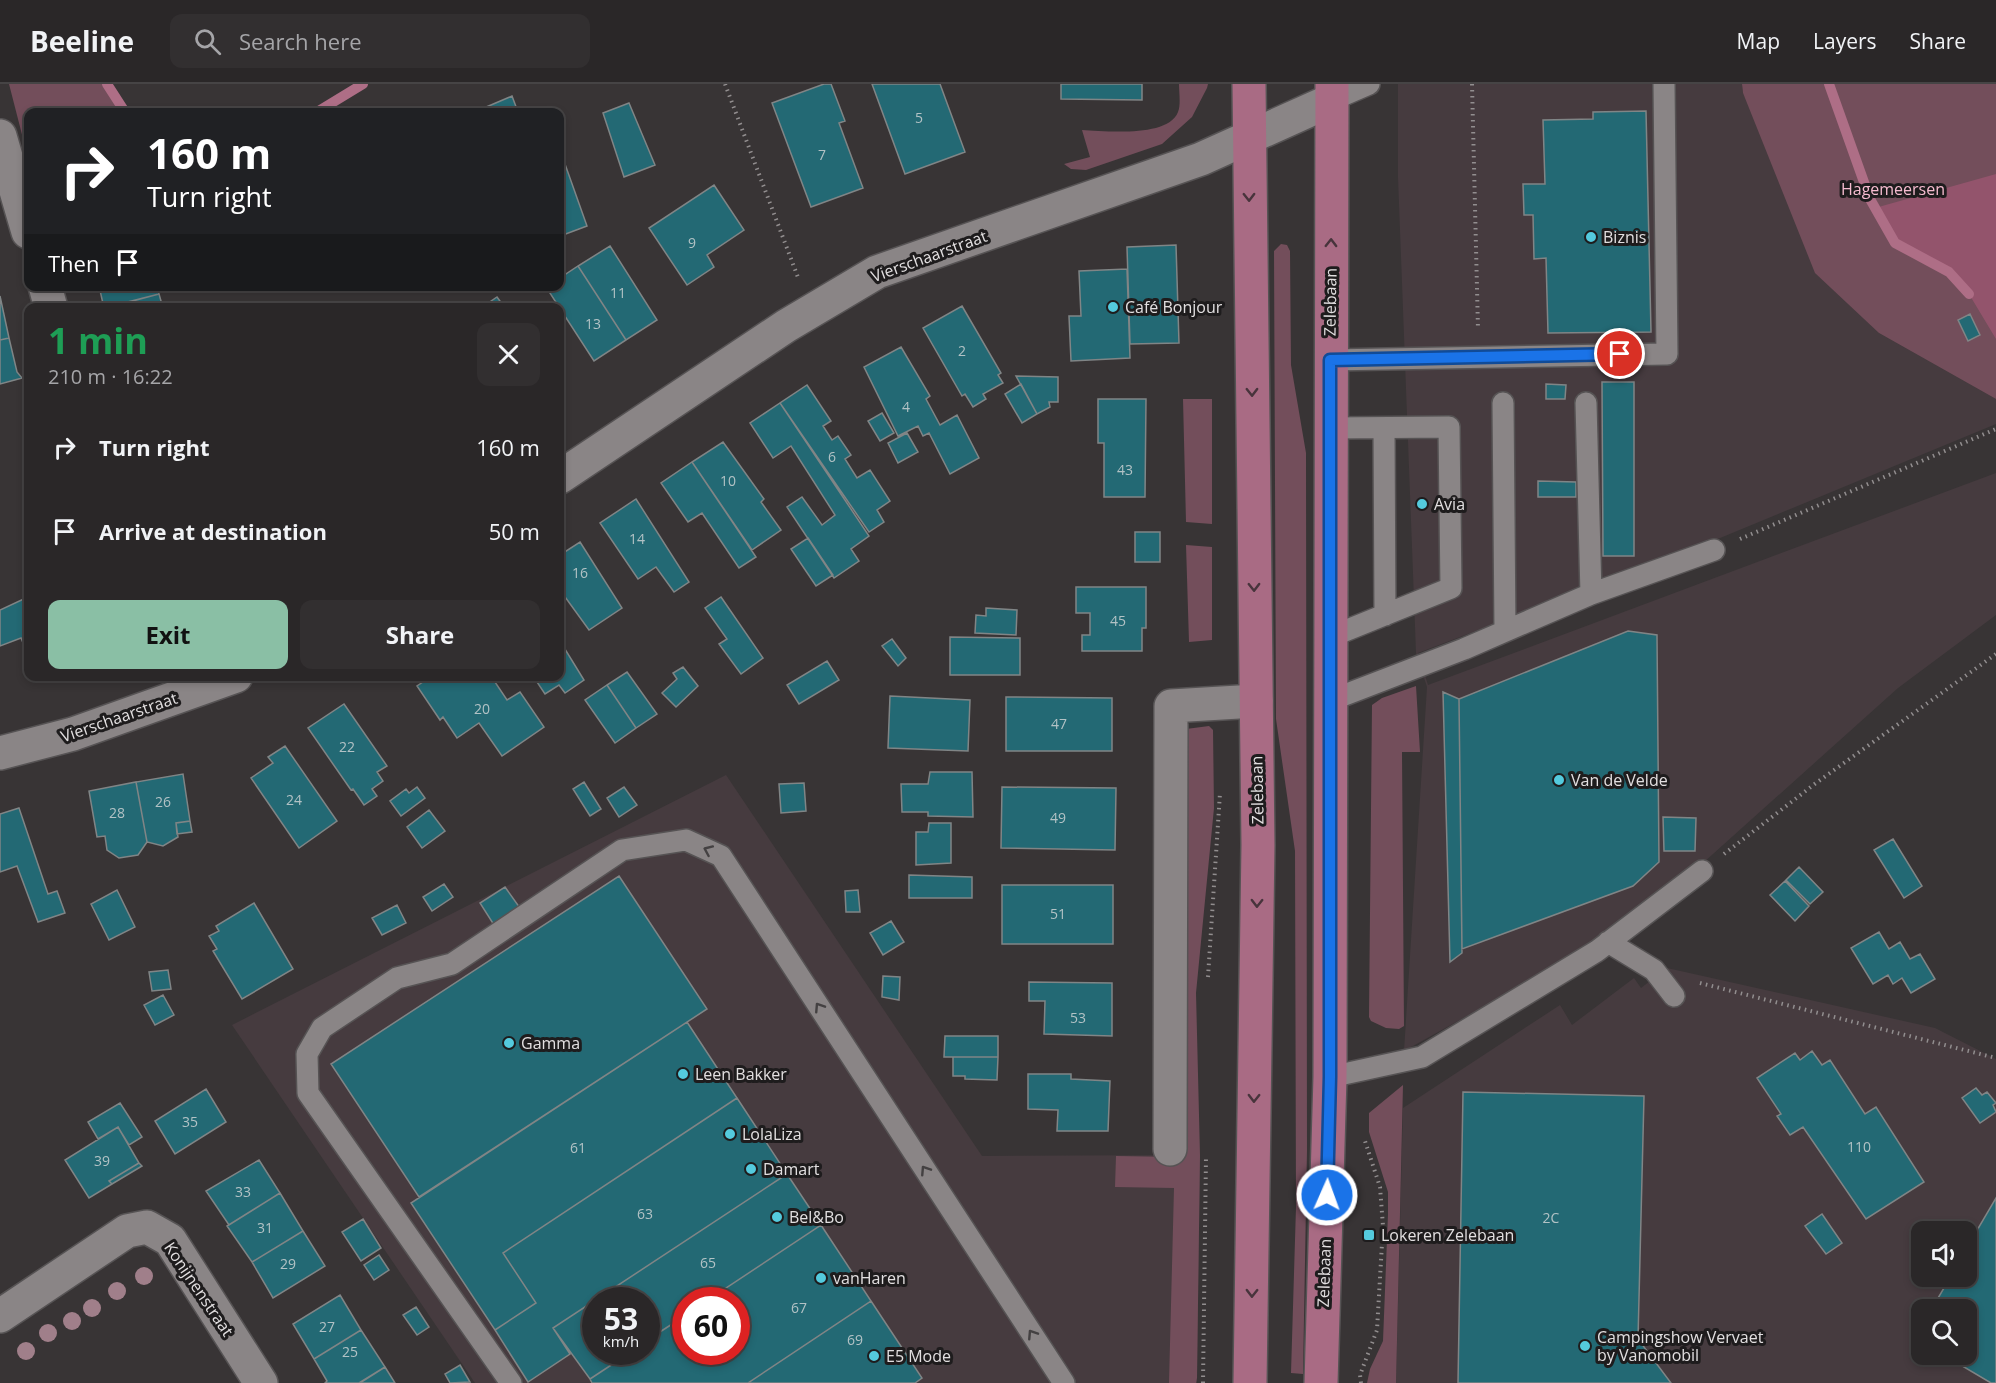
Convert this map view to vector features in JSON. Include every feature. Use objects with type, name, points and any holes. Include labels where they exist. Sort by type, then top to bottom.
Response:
[{"type":"main road","name":"Zelebaan","points":[[1249,84],[1258,845],[1250,1383]]},
{"type":"main road","name":"Zelebaan","points":[[1321,1383],[1330,1077],[1332,92]]},
{"type":"street","name":"Vierschaarstraat","points":[[564,474],[811,311],[877,272],[1201,159],[1248,139],[1332,92]]},
{"type":"street","points":[[0,136],[24,218]]},
{"type":"street","name":"Vierschaarstraat","points":[[0,753],[73,734],[186,685],[208,681]]},
{"type":"street","points":[[1170,1149],[1171,706],[1256,701]]},
{"type":"street","name":"Konijnenstraat","points":[[0,1316],[127,1231],[147,1227],[170,1240],[261,1383]]},
{"type":"lane","points":[[1332,92],[1369,84]]},
{"type":"lane","points":[[1330,360],[1667,354],[1664,84]]},
{"type":"lane","points":[[1586,403],[1591,594]]},
{"type":"lane","points":[[1503,404],[1505,631]]},
{"type":"lane","points":[[1330,429],[1449,427],[1451,588],[1330,637]]},
{"type":"lane","points":[[1384,428],[1385,615]]},
{"type":"lane","points":[[1329,700],[1364,689],[1591,594],[1714,550]]},
{"type":"lane","points":[[511,1383],[309,1093],[308,1054],[322,1028],[397,978],[452,964],[622,850],[686,840],[721,856],[1064,1383]]},
{"type":"lane","points":[[1330,1077],[1422,1057],[1608,942],[1702,871]]},
{"type":"lane","points":[[1608,942],[1654,970],[1670,991]]},
{"type":"path","points":[[725,84],[811,311]]},
{"type":"path","points":[[1472,84],[1478,357]]},
{"type":"path","points":[[1714,550],[1996,429]]},
{"type":"path","points":[[1702,871],[1816,783],[1996,654]]},
{"type":"path","points":[[1208,976],[1208,988]]},
{"type":"path","points":[[1670,991],[1681,977],[1996,1058]]},
{"type":"path","points":[[1361,1383],[1360,1375],[1377,1330],[1383,1226],[1380,1187],[1365,1142]]},
{"type":"path","points":[[1203,1383],[1206,1144]]},
{"type":"shaded area","points":[[1398,84],[1742,84],[1743,93],[1879,333],[1996,399],[1996,424],[1708,543],[1418,653],[1428,685],[1996,473],[1996,615],[1898,688],[1684,880],[1570,959],[1404,1051],[1427,687],[1416,653],[1398,177]]},
{"type":"shaded area","points":[[1996,174],[1996,339],[1969,294],[1949,272],[1895,243],[1875,208]]},
{"type":"shaded area","points":[[726,775],[982,1156],[1200,1155],[1197,1383],[475,1383],[232,1025]]},
{"type":"shaded area","points":[[1667,968],[1935,1028],[1996,1059],[1996,1383],[1396,1383],[1403,1108],[1560,1005],[1572,1025],[1634,978],[1641,988]]},
{"type":"green space","points":[[9,84],[107,84],[122,108],[24,108],[24,142]]},
{"type":"green space","points":[[1179,84],[1208,84],[1192,117],[1162,144],[1086,170],[1071,169],[1064,164],[1090,157],[1082,130],[1135,131],[1162,126],[1172,120],[1179,109]]},
{"type":"green space","name":"Hagemeersen","points":[[1742,84],[1996,84],[1996,399],[1879,333],[1815,273],[1743,93]]},
{"type":"green space","points":[[1281,244],[1287,245],[1290,251],[1291,365],[1306,453],[1307,1150],[1303,1374],[1291,1373],[1296,1207],[1295,851],[1276,719],[1274,251]]},
{"type":"green space","points":[[1183,399],[1212,399],[1212,524],[1186,522]]},
{"type":"green space","points":[[1186,545],[1212,547],[1212,640],[1189,642]]},
{"type":"green space","points":[[1416,686],[1420,752],[1402,752],[1404,1026],[1399,1029],[1386,1028],[1371,1021],[1369,1017],[1372,705],[1382,698]]},
{"type":"green space","points":[[1209,726],[1213,730],[1214,808],[1196,993],[1200,1155],[1197,1378],[1196,1383],[1169,1383],[1174,1188],[1115,1187],[1116,1156],[1175,1157],[1187,1041],[1186,729]]},
{"type":"green space","points":[[1403,1085],[1396,1383],[1367,1383],[1370,1369],[1383,1341],[1388,1214],[1388,1192],[1369,1132],[1369,1113]]},
{"type":"building","points":[[824,84],[831,84],[845,121],[839,123],[863,188],[811,207],[772,103]]},
{"type":"building","points":[[872,84],[940,84],[965,152],[905,174]]},
{"type":"building","points":[[1061,84],[1142,84],[1142,100],[1061,99]]},
{"type":"building","points":[[512,96],[516,108],[484,108]]},
{"type":"building","points":[[629,103],[655,165],[624,177],[603,113]]},
{"type":"building","name":"Biznis","points":[[1646,111],[1651,332],[1548,333],[1546,258],[1534,259],[1533,215],[1524,215],[1523,184],[1545,184],[1543,120],[1593,119],[1593,112]]},
{"type":"building","points":[[564,161],[587,226],[564,235]]},
{"type":"building","points":[[714,185],[744,230],[707,255],[714,267],[687,285],[649,228]]},
{"type":"building","points":[[1176,245],[1179,343],[1130,344],[1127,247]]},
{"type":"building","points":[[610,246],[657,320],[626,340],[578,266]]},
{"type":"building","points":[[578,266],[626,340],[594,361],[564,315],[564,303],[556,303],[549,291],[564,291],[564,275]]},
{"type":"building","points":[[1127,269],[1130,358],[1071,361],[1069,316],[1081,316],[1079,271]]},
{"type":"building","points":[[100,291],[158,291],[159,294],[124,303],[103,303]]},
{"type":"building","points":[[159,294],[162,303],[125,303]]},
{"type":"building","points":[[0,296],[9,338],[0,340]]},
{"type":"building","points":[[497,297],[501,303],[488,303]]},
{"type":"building","points":[[962,306],[1001,373],[998,375],[1003,383],[983,394],[986,399],[973,407],[965,394],[962,396],[923,328]]},
{"type":"building","points":[[1970,314],[1980,335],[1968,341],[1958,320]]},
{"type":"building","points":[[9,338],[17,372],[22,378],[0,384],[0,340]]},
{"type":"building","points":[[901,347],[930,396],[926,399],[940,425],[957,415],[979,458],[950,474],[929,433],[923,436],[918,426],[898,436],[864,367]]},
{"type":"building","points":[[1016,376],[1058,377],[1058,402],[1049,402],[1050,407],[1037,414]]},
{"type":"building","points":[[1602,382],[1634,382],[1634,556],[1603,556]]},
{"type":"building","points":[[1021,384],[1037,414],[1022,423],[1005,394]]},
{"type":"building","points":[[1546,384],[1566,385],[1565,399],[1546,399]]},
{"type":"building","points":[[807,385],[831,421],[823,426],[832,440],[838,436],[851,455],[845,459],[857,478],[870,470],[890,501],[877,510],[884,522],[869,532],[780,403]]},
{"type":"building","points":[[1098,399],[1146,399],[1145,497],[1104,497],[1104,443],[1098,443]]},
{"type":"building","points":[[780,403],[869,536],[851,549],[859,561],[834,578],[787,507],[802,497],[822,525],[835,515],[791,446],[773,458],[750,423]]},
{"type":"building","points":[[882,413],[894,433],[880,441],[868,421]]},
{"type":"building","points":[[907,433],[918,452],[898,463],[888,443]]},
{"type":"building","points":[[723,442],[764,499],[761,502],[781,530],[752,550],[692,462]]},
{"type":"building","points":[[692,462],[756,557],[739,568],[702,513],[688,522],[661,483]]},
{"type":"building","points":[[1538,481],[1576,482],[1576,497],[1538,497]]},
{"type":"building","points":[[636,499],[689,582],[674,592],[656,567],[638,579],[600,523]]},
{"type":"building","points":[[1135,532],[1160,532],[1160,562],[1135,562]]},
{"type":"building","points":[[808,538],[833,575],[816,586],[791,549]]},
{"type":"building","points":[[580,542],[622,608],[589,630],[564,596],[564,552]]},
{"type":"building","points":[[1076,587],[1146,587],[1146,628],[1142,628],[1142,651],[1082,651],[1082,635],[1090,635],[1090,613],[1076,613]]},
{"type":"building","points":[[721,597],[763,658],[741,674],[719,644],[727,639],[705,608]]},
{"type":"building","points":[[24,599],[24,645],[21,638],[0,646],[0,610]]},
{"type":"building","points":[[986,608],[1017,610],[1016,635],[975,633],[976,615],[986,616]]},
{"type":"building","name":"Van de Velde","points":[[1628,631],[1657,635],[1659,862],[1633,886],[1462,949],[1459,699]]},
{"type":"building","points":[[950,637],[1020,638],[1020,675],[950,675]]},
{"type":"building","points":[[892,639],[906,658],[898,666],[882,646]]},
{"type":"building","points":[[564,648],[584,680],[565,693],[559,685],[545,694],[536,681],[564,681]]},
{"type":"building","points":[[827,661],[839,680],[799,704],[787,685]]},
{"type":"building","points":[[683,667],[698,686],[676,707],[662,693],[677,679],[673,673]]},
{"type":"building","points":[[627,672],[657,714],[636,728],[607,685]]},
{"type":"building","points":[[424,681],[494,681],[507,700],[520,692],[544,727],[502,756],[479,723],[457,738],[443,717],[440,720],[417,686]]},
{"type":"building","points":[[607,685],[636,728],[615,743],[585,700]]},
{"type":"building","points":[[1443,692],[1459,699],[1462,953],[1450,962]]},
{"type":"building","points":[[890,696],[970,700],[968,751],[888,748]]},
{"type":"building","points":[[1006,697],[1112,698],[1112,751],[1006,751]]},
{"type":"building","points":[[344,704],[387,766],[377,772],[383,781],[372,789],[377,796],[364,805],[308,728]]},
{"type":"building","points":[[285,746],[337,821],[299,848],[251,778],[273,763],[268,757]]},
{"type":"building","points":[[930,772],[972,772],[973,817],[928,816],[928,812],[902,812],[901,784],[928,784]]},
{"type":"building","points":[[183,774],[190,821],[176,823],[178,837],[163,846],[147,842],[136,782]]},
{"type":"building","points":[[136,782],[147,842],[138,855],[119,858],[107,850],[105,836],[97,837],[89,791]]},
{"type":"building","points":[[584,782],[601,809],[590,816],[573,789]]},
{"type":"building","points":[[804,783],[806,811],[781,813],[779,784]]},
{"type":"building","points":[[417,787],[425,798],[401,816],[390,801],[406,789],[409,793]]},
{"type":"building","points":[[624,787],[637,805],[619,817],[607,798]]},
{"type":"building","points":[[1002,787],[1116,788],[1115,850],[1001,848]]},
{"type":"building","points":[[19,808],[48,894],[57,891],[65,913],[38,922],[17,866],[0,872],[0,814]]},
{"type":"building","points":[[429,810],[445,831],[422,848],[407,827]]},
{"type":"building","points":[[1663,817],[1696,818],[1695,851],[1664,851]]},
{"type":"building","points":[[190,821],[192,832],[177,834],[176,823]]},
{"type":"building","points":[[929,823],[951,823],[951,863],[916,865],[916,832],[928,832]]},
{"type":"building","points":[[1893,839],[1922,886],[1904,898],[1874,850]]},
{"type":"building","points":[[1799,867],[1823,892],[1810,904],[1786,880]]},
{"type":"building","points":[[909,875],[972,877],[972,898],[909,898]]},
{"type":"building","name":"Gamma","points":[[619,876],[707,1009],[419,1197],[331,1064]]},
{"type":"building","points":[[1785,881],[1809,906],[1795,921],[1770,895]]},
{"type":"building","points":[[444,884],[453,897],[432,911],[423,897]]},
{"type":"building","points":[[1002,885],[1113,885],[1113,944],[1002,944]]},
{"type":"building","points":[[505,887],[520,908],[494,925],[480,903]]},
{"type":"building","points":[[117,890],[135,927],[109,940],[91,904]]},
{"type":"building","points":[[858,890],[860,912],[846,912],[845,891]]},
{"type":"building","points":[[254,903],[293,969],[242,999],[213,951],[217,949],[209,936],[219,931],[216,926]]},
{"type":"building","points":[[397,905],[406,923],[382,935],[372,918]]},
{"type":"building","points":[[891,921],[904,942],[883,955],[870,933]]},
{"type":"building","points":[[1879,932],[1889,949],[1900,942],[1910,959],[1920,954],[1935,979],[1911,993],[1902,978],[1893,984],[1888,975],[1873,984],[1851,948]]},
{"type":"building","points":[[168,970],[171,989],[152,991],[149,972]]},
{"type":"building","points":[[883,976],[900,977],[899,1000],[882,997]]},
{"type":"building","points":[[1029,982],[1112,983],[1112,1036],[1044,1034],[1045,1001],[1029,1001]]},
{"type":"building","points":[[163,995],[174,1015],[155,1025],[144,1005]]},
{"type":"building","points":[[687,1022],[737,1098],[503,1253],[536,1303],[495,1330],[411,1203]]},
{"type":"building","points":[[945,1036],[998,1036],[998,1057],[944,1057]]},
{"type":"building","points":[[1812,1051],[1822,1065],[1830,1060],[1865,1114],[1876,1107],[1924,1182],[1866,1219],[1803,1127],[1790,1135],[1777,1116],[1781,1114],[1757,1078],[1795,1053],[1800,1060]]},
{"type":"building","points":[[953,1057],[998,1057],[997,1080],[965,1079],[965,1076],[953,1076]]},
{"type":"building","points":[[1028,1074],[1071,1074],[1071,1079],[1110,1081],[1108,1131],[1057,1131],[1058,1110],[1028,1109]]},
{"type":"building","points":[[1976,1088],[1982,1095],[1987,1092],[1996,1103],[1993,1105],[1996,1112],[1980,1123],[1962,1098]]},
{"type":"building","points":[[206,1089],[226,1122],[175,1154],[155,1121]]},
{"type":"building","points":[[1463,1092],[1644,1096],[1638,1339],[1671,1383],[1458,1383]]},
{"type":"building","points":[[737,1098],[787,1174],[615,1287],[582,1287],[582,1309],[553,1328],[570,1354],[528,1382],[495,1330],[536,1303],[503,1253]]},
{"type":"building","points":[[120,1103],[142,1137],[129,1145],[118,1127],[98,1139],[88,1122]]},
{"type":"building","points":[[118,1127],[139,1163],[109,1181],[112,1184],[89,1198],[65,1160]]},
{"type":"building","points":[[259,1160],[280,1193],[229,1225],[206,1191]]},
{"type":"building","points":[[139,1163],[142,1166],[112,1184],[109,1181]]},
{"type":"building","points":[[787,1174],[821,1225],[728,1287],[672,1287],[672,1324],[660,1332],[660,1287],[615,1287]]},
{"type":"building","points":[[280,1193],[303,1231],[252,1262],[227,1226]]},
{"type":"building","points":[[1996,1198],[1996,1383],[1991,1383],[1961,1365],[1977,1365],[1977,1299],[1937,1299],[1945,1287],[1977,1287],[1977,1230]]},
{"type":"building","points":[[1822,1214],[1842,1243],[1826,1254],[1805,1226]]},
{"type":"building","points":[[363,1219],[381,1248],[361,1261],[342,1232]]},
{"type":"building","points":[[821,1225],[871,1301],[748,1383],[592,1383],[590,1379],[611,1365],[660,1365],[660,1332],[672,1324],[672,1365],[750,1365],[750,1287],[728,1287]]},
{"type":"building","points":[[303,1231],[325,1266],[273,1298],[252,1262]]},
{"type":"building","points":[[379,1255],[389,1270],[374,1280],[364,1265]]},
{"type":"building","points":[[340,1295],[361,1330],[314,1359],[293,1324]]},
{"type":"building","points":[[871,1301],[922,1378],[915,1383],[748,1383]]},
{"type":"building","points":[[416,1307],[429,1327],[417,1335],[403,1315]]},
{"type":"building","points":[[582,1309],[582,1365],[611,1365],[590,1379],[553,1328]]},
{"type":"building","points":[[361,1330],[385,1367],[359,1383],[325,1383],[327,1381],[314,1359]]},
{"type":"building","points":[[460,1365],[470,1382],[450,1383],[445,1374]]},
{"type":"building","points":[[385,1367],[395,1383],[359,1383],[363,1381]]},
{"type":"waterway","points":[[107,84],[122,108]]},
{"type":"waterway","points":[[324,108],[363,84]]},
{"type":"waterway","points":[[1829,84],[1870,199],[1895,243],[1949,272],[1969,294]]},
{"type":"place","name":"Biznis","points":[[1591,237]]},
{"type":"place","name":"Café Bonjour","points":[[1113,307]]},
{"type":"place","name":"Avia","points":[[1422,504]]},
{"type":"place","name":"Van de Velde","points":[[1559,780]]},
{"type":"place","name":"Gamma","points":[[509,1043]]},
{"type":"place","name":"Leen Bakker","points":[[683,1074]]},
{"type":"place","name":"LolaLiza","points":[[730,1134]]},
{"type":"place","name":"Damart","points":[[751,1169]]},
{"type":"place","name":"Bel&Bo","points":[[777,1217]]},
{"type":"place","name":"Lokeren Zelebaan","points":[[1369,1235]]},
{"type":"place","name":"vanHaren","points":[[821,1278]]},
{"type":"place","name":"Campingshow Vervaet by Vanomobil","points":[[1585,1346]]},
{"type":"place","name":"E5 Mode","points":[[874,1356]]},
{"type":"route","points":[[1327,1195],[1330,1077],[1330,360],[1620,354]]}]
